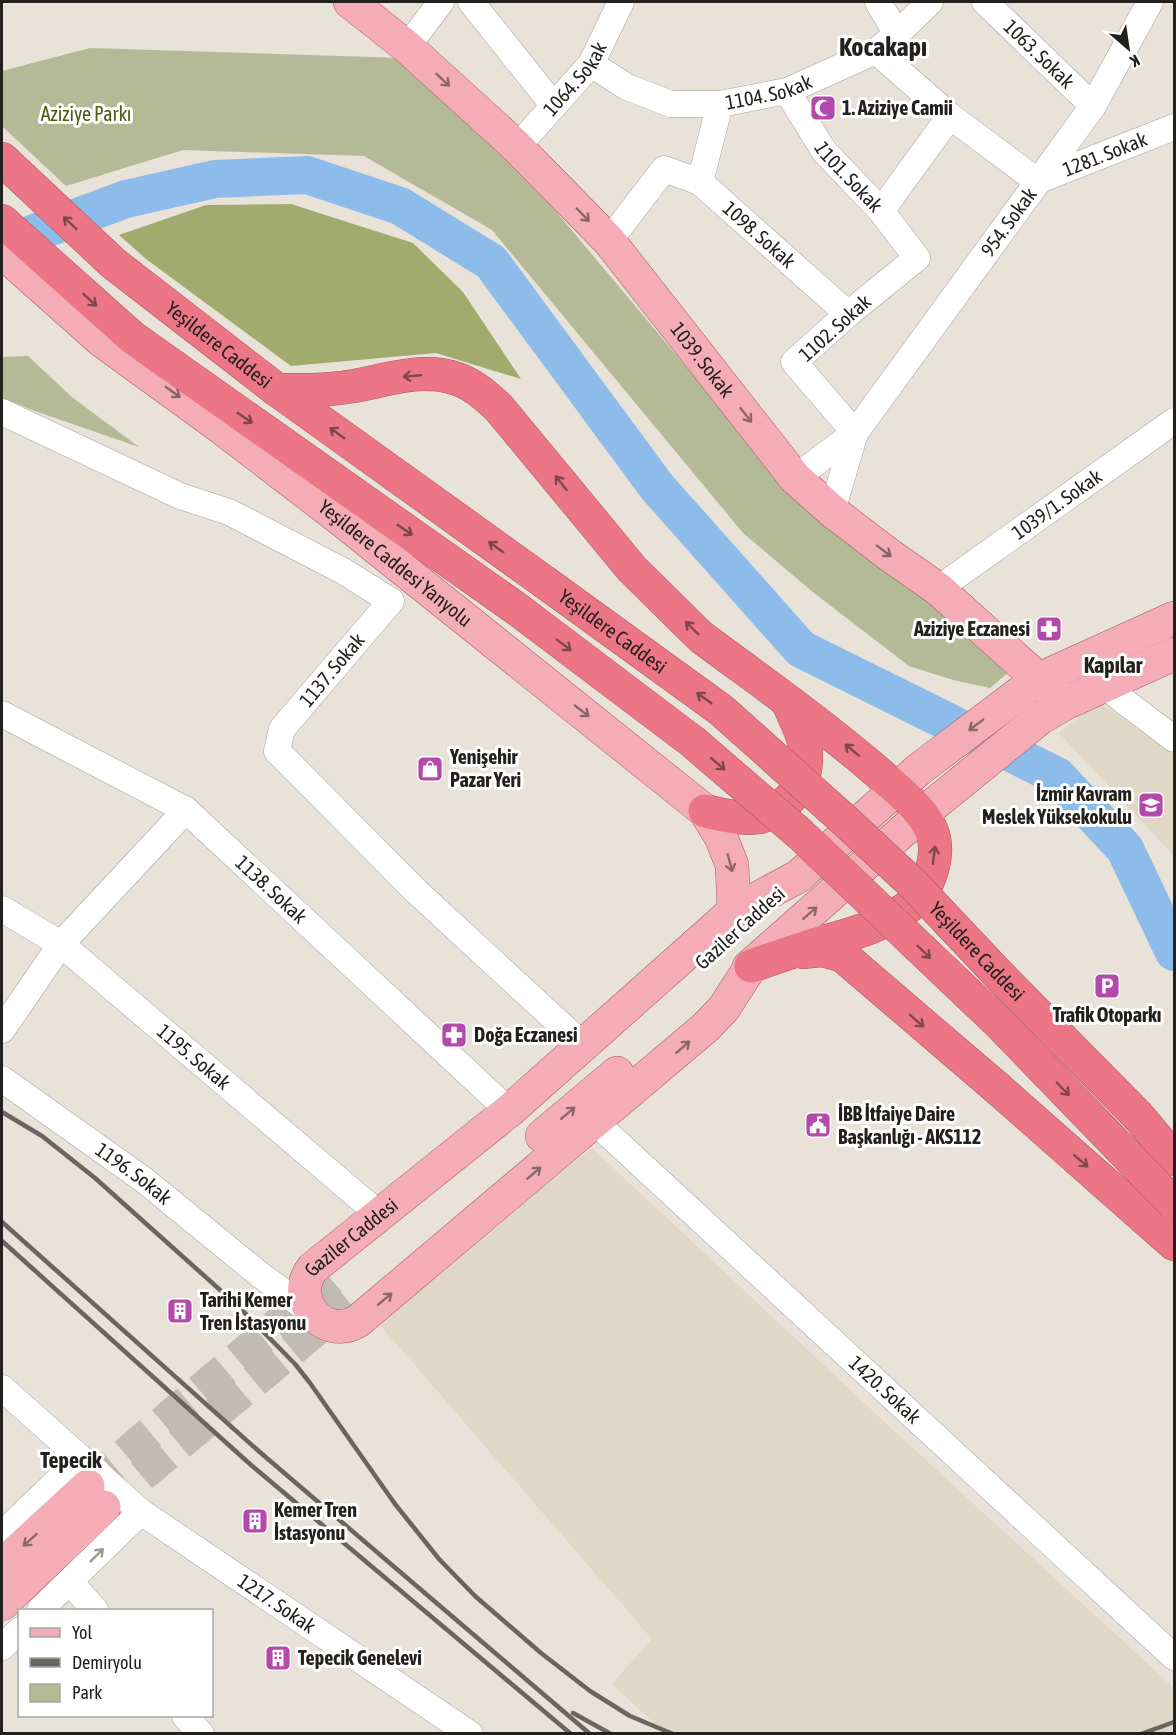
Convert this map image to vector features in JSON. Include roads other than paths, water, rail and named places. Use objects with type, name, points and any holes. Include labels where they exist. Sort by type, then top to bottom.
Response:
[{"type":"highway","name":"Yeşildere Caddesi","points":[[2,159],[113,263],[277,390],[721,710],[913,884],[1139,1117],[1174,1159]]},
{"type":"highway","name":"Yeşildere Caddesi","points":[[2,221],[38,269],[517,609],[693,742],[800,834],[999,1023],[1174,1204]]},
{"type":"highway","points":[[277,390],[320,390],[347,387],[392,377],[434,374],[458,379],[481,392],[499,408],[632,569],[701,637],[849,748],[896,788],[922,814],[931,829],[935,843],[933,862],[927,882],[908,907],[877,926],[751,966]]},
{"type":"highway","points":[[705,811],[749,818],[763,816],[782,806],[795,794],[804,776],[806,753],[788,702]]},
{"type":"highway","points":[[793,953],[823,950],[843,956],[1174,1244]]},
{"type":"highway","points":[[1139,1117],[1174,1145]]},
{"type":"main road","name":"1039. Sokak","points":[[350,2],[407,47],[517,147],[609,241],[795,478],[832,511],[938,589],[1053,711]]},
{"type":"main road","name":"Yeşildere Caddesi Yanyolu","points":[[2,252],[38,269],[102,341],[330,511],[705,811],[721,837],[732,865],[734,911]]},
{"type":"main road","name":"Gaziler Caddesi","points":[[329,1285],[561,1087],[896,788],[1028,686],[1174,618]]},
{"type":"main road","name":"Gaziler Caddesi","points":[[751,966],[724,1008],[706,1027],[358,1322],[350,1326],[333,1327],[314,1314],[304,1295],[305,1281],[329,1285],[583,1100],[751,966],[922,814],[1053,711],[1174,654]]},
{"type":"main road","name":"Gaziler Caddesi","points":[[329,1285],[313,1268],[508,1112],[734,911],[799,876]]},
{"type":"main road","points":[[2,1565],[97,1488]]},
{"type":"main road","points":[[2,1604],[97,1488]]},
{"type":"street","points":[[407,47],[441,2]]},
{"type":"street","points":[[471,2],[554,106]]},
{"type":"street","name":"1064. Sokak","points":[[517,147],[591,64],[621,2]]},
{"type":"street","points":[[878,2],[897,34]]},
{"type":"street","name":"1104. Sokak","points":[[591,64],[627,87],[671,104],[720,104],[787,91],[876,51],[930,2]]},
{"type":"street","name":"1063. Sokak","points":[[985,2],[1093,106]]},
{"type":"street","name":"954. Sokak","points":[[855,433],[1093,106],[1150,2]]},
{"type":"street","points":[[876,51],[950,116],[1037,181]]},
{"type":"street","name":"1101. Sokak","points":[[787,91],[824,151],[881,211],[917,258]]},
{"type":"street","points":[[700,182],[720,104]]},
{"type":"street","points":[[881,211],[950,116]]},
{"type":"street","name":"1281. Sokak","points":[[1037,181],[1174,127]]},
{"type":"street","name":"1098. Sokak","points":[[609,241],[664,169],[700,182],[848,314]]},
{"type":"street","name":"1102. Sokak","points":[[855,433],[794,362],[917,258]]},
{"type":"street","name":"1137. Sokak","points":[[2,412],[180,496],[228,512],[343,571],[391,601],[282,729],[277,750],[417,892],[584,1046]]},
{"type":"street","name":"1039/1. Sokak","points":[[938,589],[1174,421]]},
{"type":"street","points":[[795,478],[855,433]]},
{"type":"street","points":[[832,511],[855,433]]},
{"type":"street","points":[[1103,686],[1174,739]]},
{"type":"street","name":"1138. Sokak","points":[[2,714],[186,810],[508,1112]]},
{"type":"street","points":[[2,1030],[62,944],[186,810]]},
{"type":"street","name":"1195. Sokak","points":[[2,909],[62,944],[380,1215]]},
{"type":"street","name":"1196. Sokak","points":[[2,1079],[144,1180],[259,1274],[314,1314]]},
{"type":"street","name":"1420. Sokak","points":[[594,1121],[1174,1657]]},
{"type":"street","name":"1196. Sokak","points":[[259,1274],[272,1279],[329,1285]]},
{"type":"street","name":"1217. Sokak","points":[[2,1388],[52,1432],[97,1488],[141,1512],[470,1734]]},
{"type":"street","points":[[47,1489],[59,1473],[63,1458],[52,1432]]},
{"type":"street","points":[[2,1534],[70,1469],[81,1464],[97,1488]]},
{"type":"street","points":[[42,1609],[141,1512]]},
{"type":"street","points":[[70,1582],[93,1609]]},
{"type":"street","points":[[2,1647],[18,1632]]},
{"type":"street","points":[[186,1717],[201,1734]]},
{"type":"waterway","points":[[2,245],[126,199],[215,179],[307,175],[400,206],[491,262],[657,487],[801,649],[1057,776],[1125,849],[1174,952]]},
{"type":"tunnel","points":[[88,1486],[331,1279]]},
{"type":"tunnel","points":[[104,1507],[349,1302]]},
{"type":"railway","points":[[2,1112],[42,1136],[95,1178],[238,1306],[295,1364],[395,1504],[439,1559],[475,1596],[541,1653],[590,1691],[630,1716],[673,1734]]},
{"type":"railway","points":[[2,1222],[262,1454],[590,1734]]},
{"type":"railway","points":[[2,1241],[251,1465],[571,1734]]},
{"type":"railway","points":[[573,1713],[611,1734]]},
{"type":"railway","points":[[1141,1734],[1174,1722]]},
{"type":"place","name":"1. Aziziye Camii","points":[[823,108]]},
{"type":"place","name":"Aziziye Eczanesi","points":[[1049,629]]},
{"type":"place","name":"Yenişehir Pazar Yeri","points":[[430,769]]},
{"type":"place","name":"İzmir Kavram Meslek Yüksekokulu","points":[[1151,805]]},
{"type":"place","name":"Trafik Otoparkı","points":[[1107,986]]},
{"type":"place","name":"Doğa Eczanesi","points":[[454,1035]]},
{"type":"place","name":"İBB İtfaiye Daire Başkanlığı - AKS112","points":[[818,1125]]},
{"type":"place","name":"Tarihi Kemer Tren İstasyonu","points":[[180,1311]]},
{"type":"place","name":"Kemer Tren İstasyonu","points":[[255,1521]]},
{"type":"place","name":"Tepecik Genelevi","points":[[278,1658]]},
{"type":"district","name":"Kocakapı","points":[[883,47]]},
{"type":"district","name":"Kapılar","points":[[1113,665]]},
{"type":"district","name":"Tepecik","points":[[71,1460]]},
{"type":"park label","name":"Aziziye Parkı","points":[[86,114]]}]
